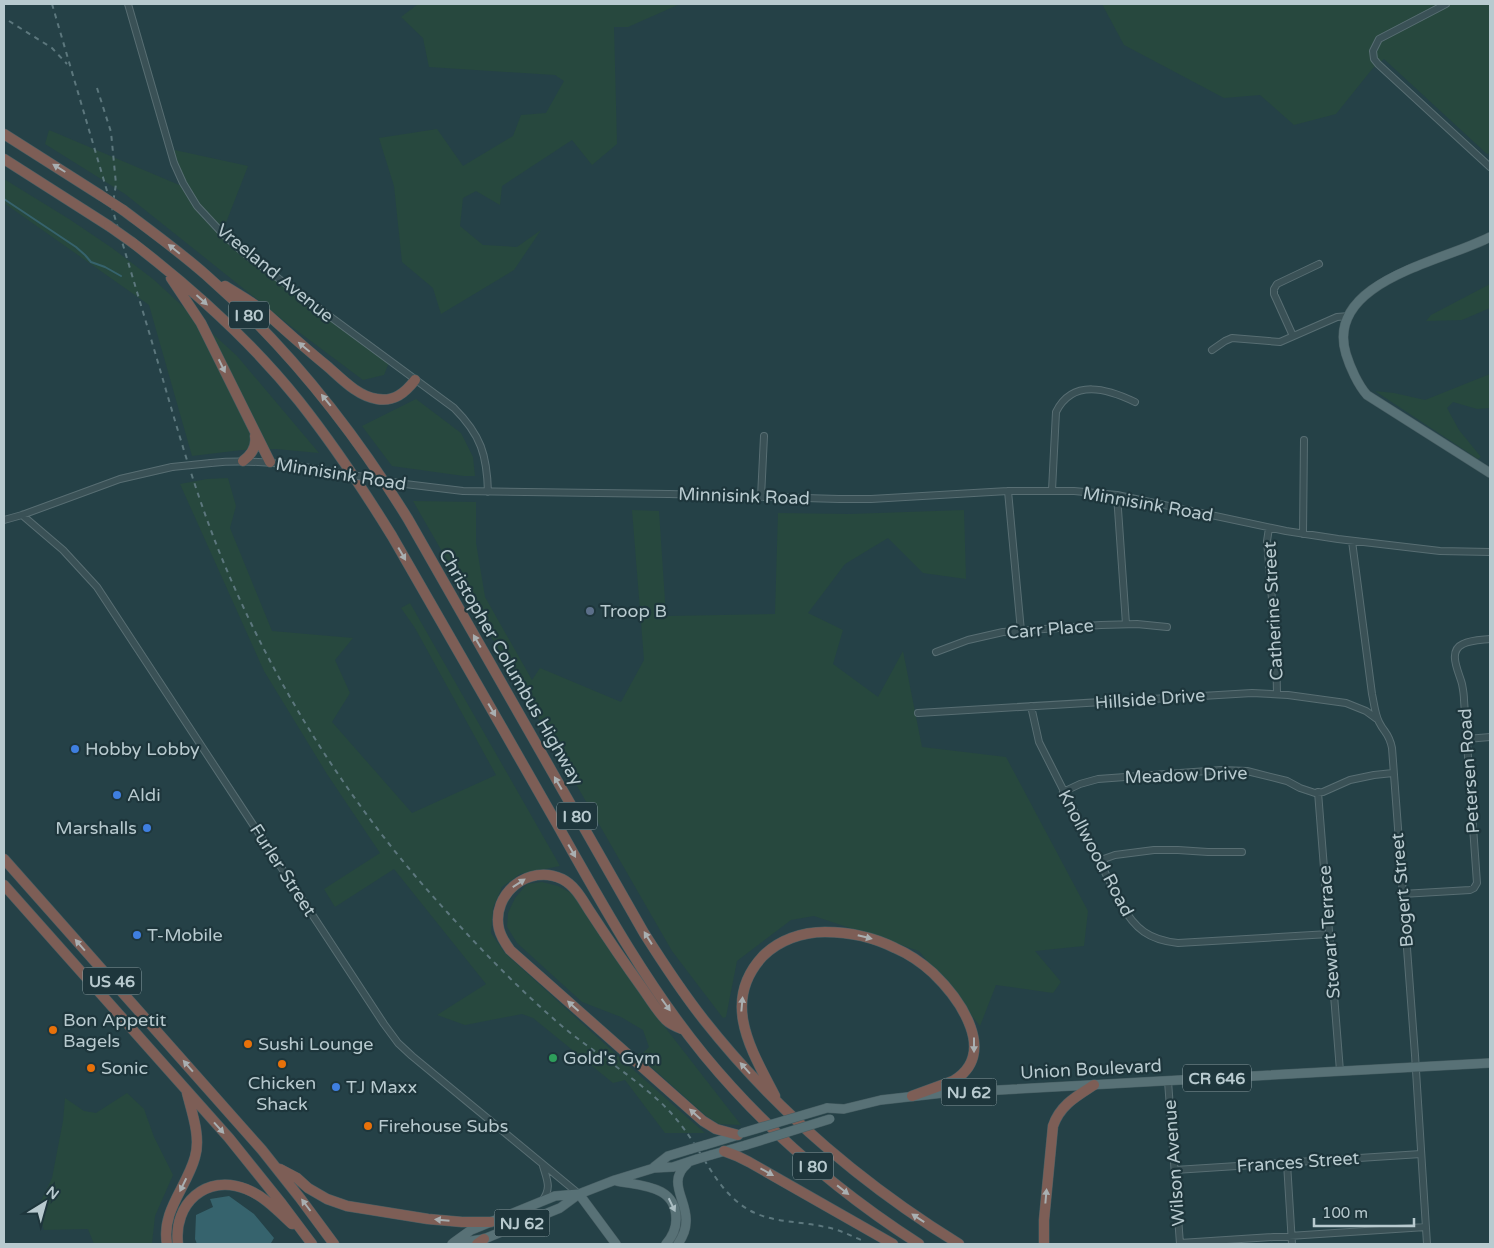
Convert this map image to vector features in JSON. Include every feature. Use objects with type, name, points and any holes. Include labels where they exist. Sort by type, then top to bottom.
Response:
[{"type":"highway","name":"Christopher Columbus Highway","points":[[4,134],[123,210],[196,267],[243,309],[325,399],[368,457],[416,533],[609,873],[684,993],[735,1057],[779,1104],[826,1147],[868,1182],[917,1218],[959,1244]]},
{"type":"highway","name":"I 80","points":[[4,159],[109,226],[165,268],[233,329],[273,371],[312,418],[362,488],[401,551],[614,925],[654,989],[685,1031],[744,1100],[786,1143],[842,1190],[918,1244]]},
{"type":"highway","points":[[196,267],[265,312],[362,394],[383,400],[396,398],[406,391],[415,380]]},
{"type":"highway","points":[[165,268],[200,323],[270,462]]},
{"type":"highway","points":[[243,461],[251,454],[256,445],[252,428]]},
{"type":"highway","name":"US 46","points":[[4,859],[276,1167],[334,1244]]},
{"type":"highway","points":[[685,1031],[666,1022],[579,895],[568,883],[553,876],[536,875],[521,881],[507,892],[500,906],[499,923],[502,937],[510,950],[703,1121],[712,1128],[740,1134]]},
{"type":"highway","name":"US 46","points":[[4,885],[253,1167],[310,1240]]},
{"type":"highway","points":[[779,1104],[752,1051],[746,1033],[742,1013],[743,994],[754,969],[765,954],[781,943],[799,935],[821,932],[846,933],[872,939],[909,955],[942,982],[966,1016],[975,1041],[974,1056],[968,1067],[953,1081],[912,1096]]},
{"type":"highway","points":[[1044,1244],[1043,1229],[1052,1134],[1056,1118],[1064,1106],[1094,1085]]},
{"type":"highway","points":[[167,1244],[166,1232],[169,1214],[192,1167],[196,1151],[196,1133],[187,1092]]},
{"type":"highway","points":[[724,1152],[737,1156],[893,1244]]},
{"type":"highway","points":[[276,1167],[297,1178],[308,1188],[327,1199],[347,1206],[428,1219],[490,1222]]},
{"type":"highway","points":[[178,1244],[178,1222],[189,1201],[209,1187],[224,1184],[237,1186],[256,1194],[310,1240]]},
{"type":"main road","points":[[1490,238],[1404,272],[1363,296],[1349,316],[1343,340],[1347,360],[1363,390],[1374,400],[1490,473]]},
{"type":"main road","name":"Union Boulevard","points":[[654,1168],[668,1156],[827,1108],[844,1109],[881,1100],[912,1096],[1490,1063]]},
{"type":"main road","name":"Union Boulevard","points":[[452,1244],[480,1241],[560,1208],[579,1194],[615,1180],[654,1168],[673,1167],[724,1152],[830,1119],[844,1109]]},
{"type":"main road","points":[[678,1244],[684,1233],[686,1215],[677,1182],[680,1170],[693,1161]]},
{"type":"main road","points":[[615,1180],[652,1187],[666,1194],[676,1212],[676,1224],[673,1234],[666,1244]]},
{"type":"main road","points":[[579,1194],[615,1244]]},
{"type":"main road","name":"Union Boulevard","points":[[452,1244],[471,1230],[555,1196],[579,1194]]},
{"type":"street","name":"Vreeland Avenue","points":[[128,4],[174,163],[197,206],[223,234],[259,265],[454,408],[472,429],[479,441],[488,469],[488,492]]},
{"type":"street","points":[[1446,4],[1379,39],[1373,52],[1374,59],[1490,167]]},
{"type":"street","points":[[1293,336],[1274,294],[1274,289],[1277,284],[1319,264]]},
{"type":"street","points":[[1212,350],[1232,338],[1280,342],[1338,317],[1349,316]]},
{"type":"street","points":[[1052,490],[1056,412],[1062,401],[1071,393],[1090,390],[1109,391],[1135,402]]},
{"type":"street","points":[[761,497],[764,436]]},
{"type":"street","points":[[1303,534],[1304,440]]},
{"type":"street","name":"Minnisink Road","points":[[4,520],[120,479],[172,467],[243,461],[270,462],[444,490],[488,492],[871,499],[1008,491],[1096,492],[1303,534],[1440,551],[1490,552]]},
{"type":"street","points":[[1008,491],[1020,631]]},
{"type":"street","points":[[1117,495],[1126,624]]},
{"type":"street","name":"Furler Street","points":[[22,515],[62,549],[97,587],[398,1043],[430,1072],[579,1194]]},
{"type":"street","name":"Catherine Street","points":[[1269,528],[1267,541],[1275,638],[1277,694]]},
{"type":"street","name":"Bogert Street","points":[[1352,541],[1372,694],[1378,720],[1389,735],[1390,741],[1416,1067],[1427,1244]]},
{"type":"street","name":"Carr Place","points":[[936,652],[980,637],[1020,631],[1126,624],[1167,627]]},
{"type":"street","name":"Petersen Road","points":[[1402,894],[1470,890],[1477,883],[1463,690],[1454,655],[1464,643],[1490,639]]},
{"type":"street","name":"Hillside Drive","points":[[918,713],[1235,694],[1277,694],[1346,703],[1366,711],[1378,720]]},
{"type":"street","name":"Knollwood Road","points":[[1031,706],[1039,742],[1098,861],[1128,917],[1139,929],[1162,941],[1178,943],[1329,934]]},
{"type":"street","points":[[1467,739],[1490,737]]},
{"type":"street","name":"Meadow Drive","points":[[1064,792],[1098,778],[1221,770],[1247,771],[1272,776],[1287,781],[1308,792],[1318,792]]},
{"type":"street","points":[[1318,792],[1350,780],[1393,773]]},
{"type":"street","name":"Stewart Terrace","points":[[1318,792],[1340,1071]]},
{"type":"street","points":[[1098,861],[1115,855],[1154,850],[1242,852]]},
{"type":"street","name":"Wilson Avenue","points":[[1168,1081],[1180,1244]]},
{"type":"street","name":"Frances Street","points":[[1175,1170],[1421,1154]]},
{"type":"street","points":[[1286,1163],[1292,1244]]},
{"type":"street","points":[[542,1202],[547,1194],[548,1187],[543,1165]]},
{"type":"street","points":[[1180,1244],[1426,1227]]},
{"type":"green space","points":[[418,4],[680,4],[628,27],[614,27],[617,144],[592,165],[572,140],[502,186],[500,205],[476,191],[463,198],[460,226],[483,245],[517,247],[541,230],[514,270],[441,314],[433,288],[402,262],[394,186],[379,138],[437,129],[463,166],[513,136],[521,115],[546,113],[564,81],[555,75],[429,67],[423,38],[401,17]]},
{"type":"green space","points":[[1102,4],[1490,4],[1490,153],[1487,154],[1384,59],[1373,68],[1336,114],[1294,125],[1260,95],[1224,98],[1124,45]]},
{"type":"green space","points":[[49,130],[184,187],[170,149],[248,166],[222,233],[390,360],[384,375],[363,380],[288,324],[125,194],[45,144]]},
{"type":"green space","points":[[4,179],[69,219],[153,279],[237,356],[319,453],[276,449],[242,450],[192,456],[149,305],[4,203]]},
{"type":"green space","points":[[1490,284],[1490,308],[1462,320],[1426,321],[1431,315]]},
{"type":"green space","points":[[1490,374],[1490,408],[1477,409],[1453,402],[1447,408],[1459,430],[1481,457],[1478,459],[1375,391],[1425,400]]},
{"type":"green space","points":[[416,399],[461,433],[473,457],[475,476],[392,466],[362,426]]},
{"type":"green space","points":[[228,478],[236,506],[230,528],[272,631],[353,638],[335,660],[350,693],[332,722],[412,813],[496,775],[415,628],[401,608],[410,603],[560,866],[520,874],[502,887],[493,908],[491,933],[505,953],[705,1133],[665,1133],[625,1080],[613,1083],[533,1018],[522,1014],[465,1025],[437,1015],[486,984],[394,869],[335,907],[324,889],[380,853],[327,774],[264,671],[180,484],[207,479]]},
{"type":"green space","points":[[413,501],[476,502],[476,543],[485,597],[532,680],[540,668],[621,702],[644,660],[632,510],[659,511],[666,616],[775,614],[778,513],[850,514],[964,510],[966,579],[923,573],[888,538],[845,564],[808,613],[843,630],[833,664],[878,697],[903,651],[922,747],[1006,757],[1088,911],[1084,946],[1035,951],[1061,982],[1053,993],[996,985],[980,1026],[919,951],[814,916],[791,920],[737,961],[726,1017],[723,1018],[672,951]]},
{"type":"green space","points":[[542,882],[558,886],[573,894],[650,1008],[741,1125],[719,1124],[706,1116],[637,1054],[643,1053],[649,1047],[643,1030],[621,1017],[582,1002],[517,943],[507,927],[508,913],[515,898],[527,884]]},
{"type":"green space","points":[[127,1093],[144,1109],[154,1137],[173,1175],[155,1216],[152,1244],[94,1244],[88,1229],[44,1230],[37,1209],[52,1178],[63,1121],[65,1098],[84,1111],[96,1113]]},
{"type":"water","points":[[229,1196],[254,1214],[274,1238],[271,1243],[197,1244],[195,1239],[196,1215],[213,1207],[210,1199]]},
{"type":"waterway","points":[[4,199],[76,247],[91,262],[121,276]]},
{"type":"railway","points":[[52,4],[177,427],[207,521],[232,582],[275,671],[326,756],[383,837],[461,927],[548,1014],[662,1103],[682,1126],[716,1178],[730,1195],[749,1210],[758,1214],[777,1220],[830,1228],[861,1240]]},
{"type":"railway","points":[[9,21],[52,48],[67,64]]},
{"type":"railway","points":[[97,88],[111,132],[116,184],[113,203]]},
{"type":"place","name":"Troop B","points":[[590,611]]},
{"type":"place","name":"Hobby Lobby","points":[[75,749]]},
{"type":"place","name":"Aldi","points":[[117,795]]},
{"type":"place","name":"Marshalls","points":[[147,828]]},
{"type":"place","name":"T-Mobile","points":[[137,935]]},
{"type":"place","name":"Bon Appetit Bagels","points":[[53,1030]]},
{"type":"place","name":"Sushi Lounge","points":[[248,1044]]},
{"type":"place","name":"Gold's Gym","points":[[553,1058]]},
{"type":"place","name":"Chicken Shack","points":[[282,1064]]},
{"type":"place","name":"Sonic","points":[[91,1068]]},
{"type":"place","name":"TJ Maxx","points":[[336,1087]]},
{"type":"place","name":"Firehouse Subs","points":[[368,1126]]}]
